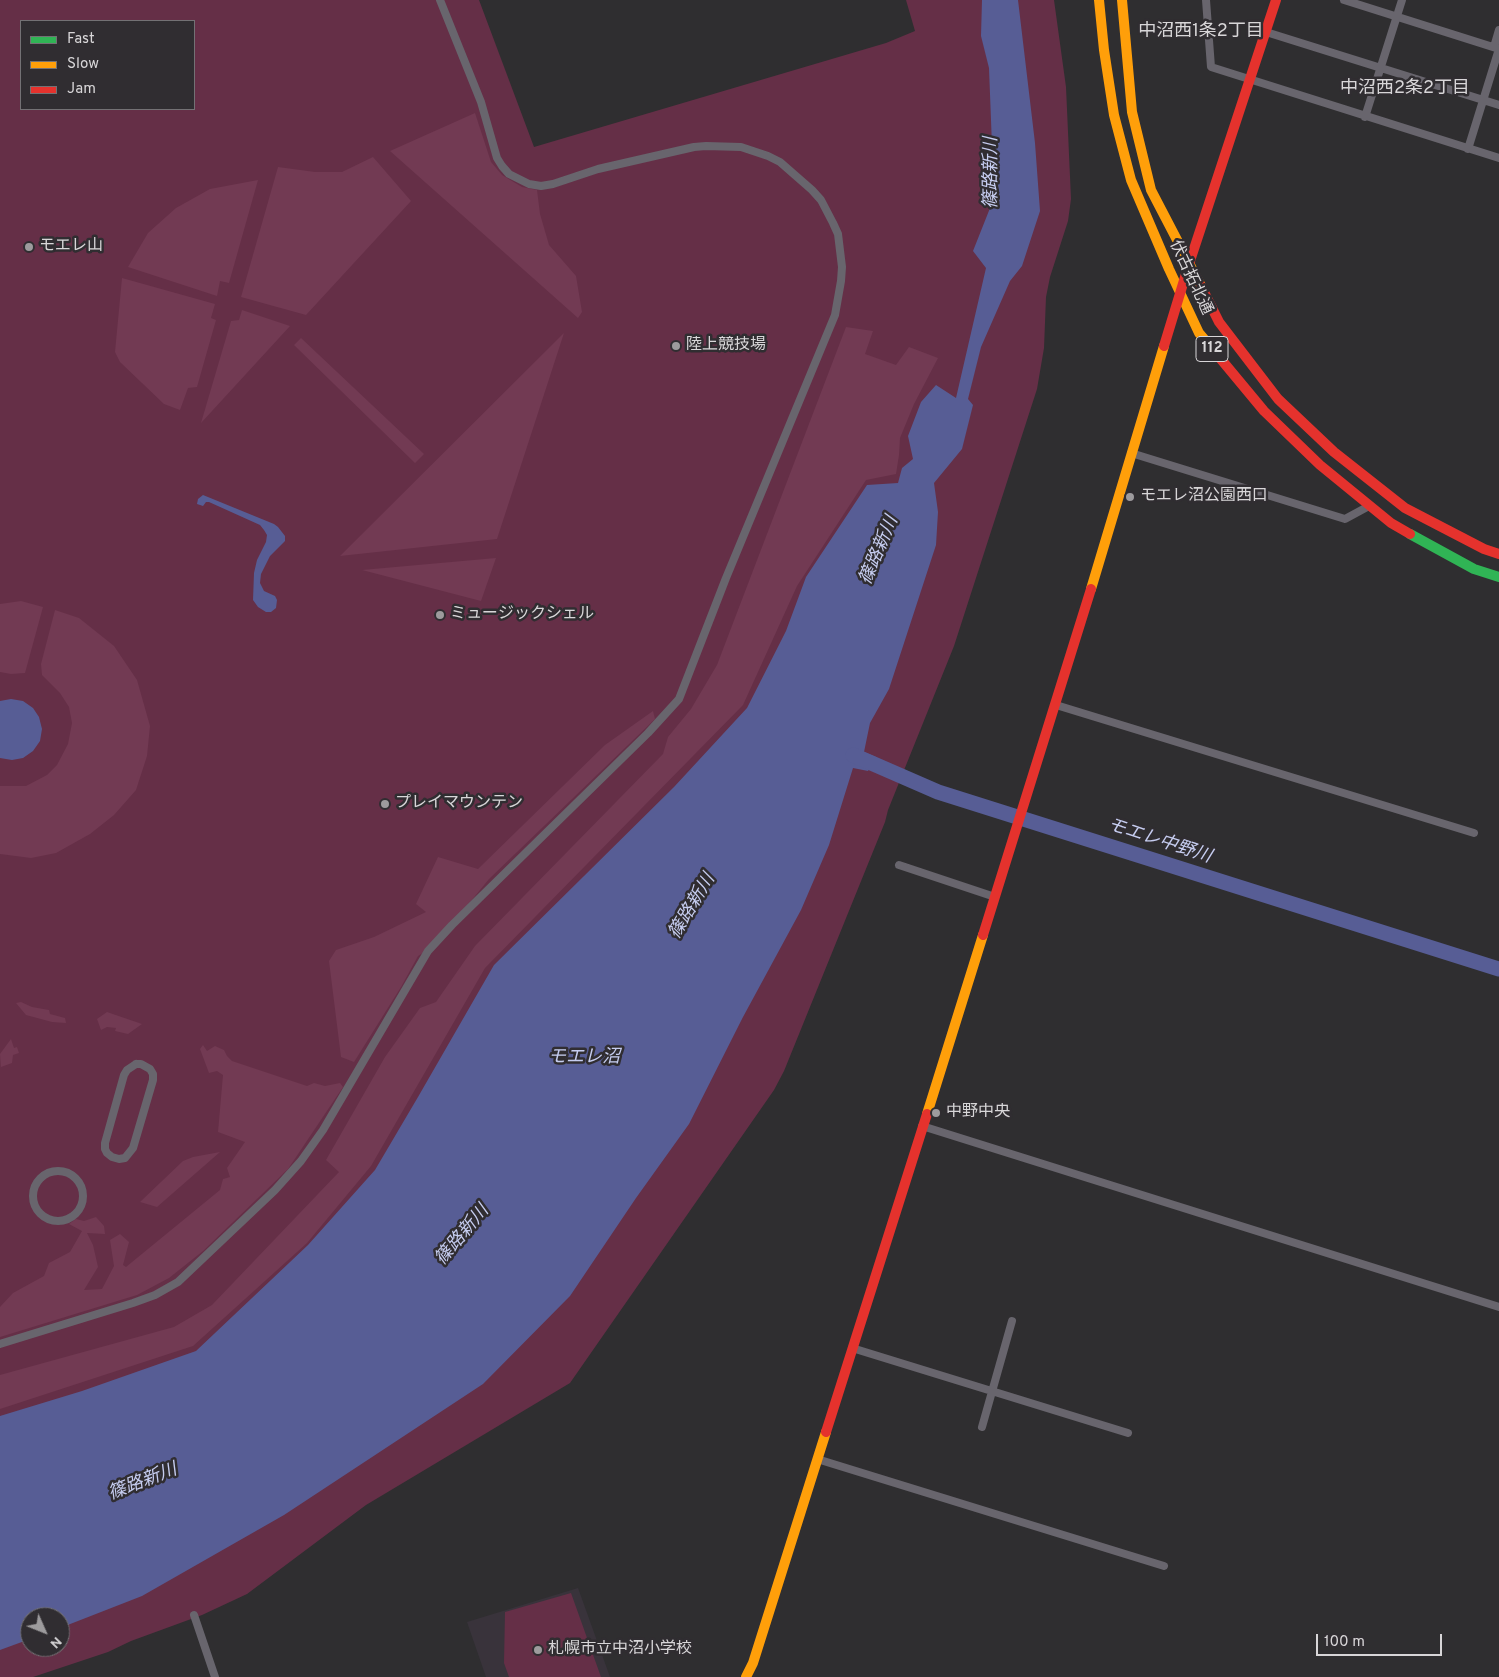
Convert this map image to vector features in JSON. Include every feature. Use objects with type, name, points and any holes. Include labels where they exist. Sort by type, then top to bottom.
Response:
[{"type":"street","points":[[0,1344],[133,1303],[154,1295],[185,1276],[274,1190],[301,1160],[323,1130],[428,952],[452,925],[648,734],[679,700],[726,578],[835,315],[842,282],[838,234],[821,200],[780,162],[768,156],[741,147],[706,146],[694,147],[598,169],[553,184],[541,186],[529,184],[509,174],[497,158],[481,102],[440,0]]},
{"type":"street","name":"伏古拓北通","points":[[1099,0],[1104,50],[1114,115],[1131,180],[1199,334],[1264,411],[1320,465],[1370,506],[1391,523],[1474,569],[1499,577]]},
{"type":"street","name":"伏古拓北通","points":[[1122,0],[1132,112],[1151,190],[1219,322],[1278,399],[1334,452],[1405,508],[1484,549],[1499,554]]},
{"type":"street","points":[[1206,0],[1211,68],[1499,158]]},
{"type":"street","points":[[746,1677],[753,1663],[1027,798],[1189,264],[1276,0]]},
{"type":"street","points":[[1344,0],[1497,49]]},
{"type":"street","points":[[1365,117],[1402,0]]},
{"type":"street","points":[[1468,149],[1497,49],[1499,30]]},
{"type":"street","points":[[1266,32],[1499,104]]},
{"type":"street","points":[[1131,453],[1345,519],[1370,506]]},
{"type":"street","points":[[1056,705],[1474,833]]},
{"type":"street","points":[[898,865],[995,897]]},
{"type":"street","points":[[141,1064],[150,1069],[153,1080],[133,1148],[125,1158],[119,1160],[107,1153],[105,1143],[124,1075],[131,1067],[141,1064]]},
{"type":"street","points":[[922,1126],[1499,1307]]},
{"type":"street","points":[[60,1171],[66,1172],[80,1184],[82,1202],[76,1214],[70,1218],[57,1221],[51,1220],[36,1207],[34,1201],[35,1187],[47,1174],[60,1171]]},
{"type":"street","points":[[982,1427],[1012,1321]]},
{"type":"street","points":[[852,1348],[1128,1434]]},
{"type":"street","points":[[817,1459],[1164,1566]]},
{"type":"street","points":[[194,1614],[216,1677]]},
{"type":"shaded area","points":[[0,0],[479,0],[534,147],[886,43],[915,31],[906,0],[1054,0],[1066,87],[1071,199],[1068,221],[1050,277],[1046,297],[1044,348],[1037,389],[954,646],[888,810],[885,822],[784,1071],[774,1090],[570,1383],[366,1505],[247,1594],[202,1615],[131,1641],[108,1652],[33,1677],[0,1677]]},
{"type":"shaded area","points":[[475,113],[491,162],[502,175],[522,187],[537,190],[540,214],[549,245],[576,276],[582,312],[578,318],[390,151]]},
{"type":"shaded area","points":[[373,157],[411,201],[306,315],[241,297],[278,167],[315,172],[342,172]]},
{"type":"shaded area","points":[[258,180],[229,283],[220,281],[217,296],[128,267],[148,233],[176,208],[210,189]]},
{"type":"shaded area","points":[[122,278],[215,304],[211,318],[216,320],[197,387],[188,388],[180,410],[164,404],[120,362],[115,352]]},
{"type":"shaded area","points":[[242,310],[290,326],[201,423],[231,321],[239,320]]},
{"type":"shaded area","points":[[846,327],[873,331],[865,354],[896,365],[909,347],[938,358],[914,404],[900,438],[896,474],[866,480],[797,586],[743,705],[485,968],[371,1166],[307,1243],[193,1346],[0,1409],[0,1375],[174,1327],[212,1305],[339,1172],[326,1160],[385,1057],[420,1008],[436,1002],[475,946],[663,754],[668,737],[691,709],[717,665]]},
{"type":"shaded area","points":[[564,333],[497,539],[340,556]]},
{"type":"shaded area","points":[[301,338],[424,454],[415,463],[294,345]]},
{"type":"shaded area","points":[[496,558],[481,601],[362,570]]},
{"type":"shaded area","points":[[21,601],[43,607],[25,673],[11,674],[0,672],[0,604]]},
{"type":"shaded area","points":[[55,610],[79,618],[114,646],[137,680],[150,726],[147,756],[136,790],[114,815],[90,834],[56,853],[31,858],[0,854],[0,786],[26,786],[47,775],[57,765],[68,744],[72,723],[69,707],[60,693],[42,675],[41,664]]},
{"type":"shaded area","points":[[653,711],[655,719],[489,879],[434,946],[418,956],[354,1062],[341,1057],[329,961],[336,950],[374,937],[426,912],[416,904],[438,857],[478,869],[605,745]]},
{"type":"shaded area","points":[[21,1002],[32,1007],[49,1010],[50,1014],[65,1018],[66,1023],[52,1022],[26,1015],[16,1003]]},
{"type":"shaded area","points":[[107,1012],[142,1024],[128,1034],[115,1031],[116,1028],[107,1027],[101,1030],[97,1019]]},
{"type":"shaded area","points":[[11,1039],[14,1048],[17,1047],[19,1053],[13,1055],[12,1063],[1,1067],[1,1069],[0,1054]]},
{"type":"shaded area","points":[[203,1045],[207,1051],[215,1046],[224,1050],[232,1061],[307,1086],[314,1083],[325,1086],[340,1083],[343,1087],[288,1169],[203,1251],[169,1278],[137,1295],[0,1337],[0,1307],[13,1293],[44,1276],[49,1263],[70,1252],[82,1231],[69,1224],[76,1219],[84,1221],[96,1217],[104,1226],[105,1234],[87,1233],[93,1245],[98,1267],[84,1290],[102,1289],[114,1266],[110,1240],[120,1234],[129,1242],[123,1265],[126,1267],[220,1190],[223,1179],[230,1177],[227,1168],[245,1142],[218,1132],[223,1075],[217,1071],[209,1073],[200,1049]]},
{"type":"shaded area","points":[[220,1152],[157,1207],[140,1202],[183,1161],[193,1157]]},
{"type":"shaded area","name":"札幌市立中沼小学校","points":[[578,1588],[610,1677],[486,1677],[467,1622]]},
{"type":"shaded area","name":"札幌市立中沼小学校","points":[[571,1593],[601,1677],[509,1677],[504,1663],[505,1612]]},
{"type":"water","name":"モエレ沼","points":[[982,0],[1018,0],[1035,143],[1040,211],[1022,266],[1010,281],[981,347],[968,399],[973,405],[962,449],[934,483],[938,512],[936,545],[889,689],[870,723],[864,752],[876,757],[868,771],[853,768],[829,845],[801,910],[743,1017],[689,1124],[570,1296],[483,1384],[284,1515],[142,1596],[70,1624],[70,1607],[20,1607],[20,1643],[0,1650],[0,1416],[82,1391],[196,1351],[308,1245],[375,1170],[494,965],[674,787],[747,708],[786,631],[806,577],[867,485],[898,483],[902,468],[913,459],[908,436],[921,402],[936,385],[956,398],[986,268],[973,251],[994,198],[989,68],[981,36]]},
{"type":"water","points":[[203,495],[274,524],[285,536],[285,541],[270,556],[261,574],[260,583],[264,591],[275,596],[277,600],[276,608],[271,612],[266,612],[258,607],[253,600],[254,573],[267,535],[260,525],[209,502],[206,502],[203,506],[197,504],[198,499]]},
{"type":"water","points":[[11,699],[23,701],[33,708],[39,717],[42,729],[40,741],[33,751],[23,758],[12,760],[0,758],[0,701]]},
{"type":"waterway","name":"モエレ中野川","points":[[853,755],[938,792],[1499,969]]},
{"type":"traffic: fast","points":[[1410,534],[1474,569],[1499,577]]},
{"type":"traffic: slow","points":[[1099,0],[1104,50],[1114,115],[1131,180],[1199,333],[1210,346]]},
{"type":"traffic: slow","points":[[1122,0],[1132,112],[1151,190],[1201,286]]},
{"type":"traffic: slow","points":[[1091,589],[1164,346]]},
{"type":"traffic: slow","points":[[927,1114],[983,935]]},
{"type":"traffic: slow","points":[[746,1677],[753,1663],[826,1432]]},
{"type":"traffic: jam","points":[[1164,346],[1276,0]]},
{"type":"traffic: jam","points":[[1201,286],[1219,322],[1278,399],[1334,452],[1405,508],[1484,549],[1499,554]]},
{"type":"traffic: jam","points":[[1210,346],[1264,411],[1320,465],[1391,523],[1410,534]]},
{"type":"traffic: jam","points":[[983,935],[1091,589]]},
{"type":"traffic: jam","points":[[826,1432],[927,1114]]},
{"type":"place","name":"モエレ山","points":[[29,247]]},
{"type":"place","name":"陸上競技場","points":[[676,346]]},
{"type":"place","name":"モエレ沼公園西口","points":[[1130,497]]},
{"type":"place","name":"ミュージックシェル","points":[[440,615]]},
{"type":"place","name":"プレイマウンテン","points":[[385,804]]},
{"type":"place","name":"中野中央","points":[[936,1113]]},
{"type":"place","name":"札幌市立中沼小学校","points":[[538,1650]]},
{"type":"district","name":"中沼西1条2丁目","points":[[1201,32]]},
{"type":"district","name":"中沼西2条2丁目","points":[[1405,89]]},
{"type":"water label","name":"篠路新川","points":[[992,173]]},
{"type":"water label","name":"篠路新川","points":[[880,551]]},
{"type":"water label","name":"篠路新川","points":[[693,907]]},
{"type":"water label","name":"篠路新川","points":[[463,1236]]},
{"type":"water label","name":"篠路新川","points":[[143,1483]]}]
